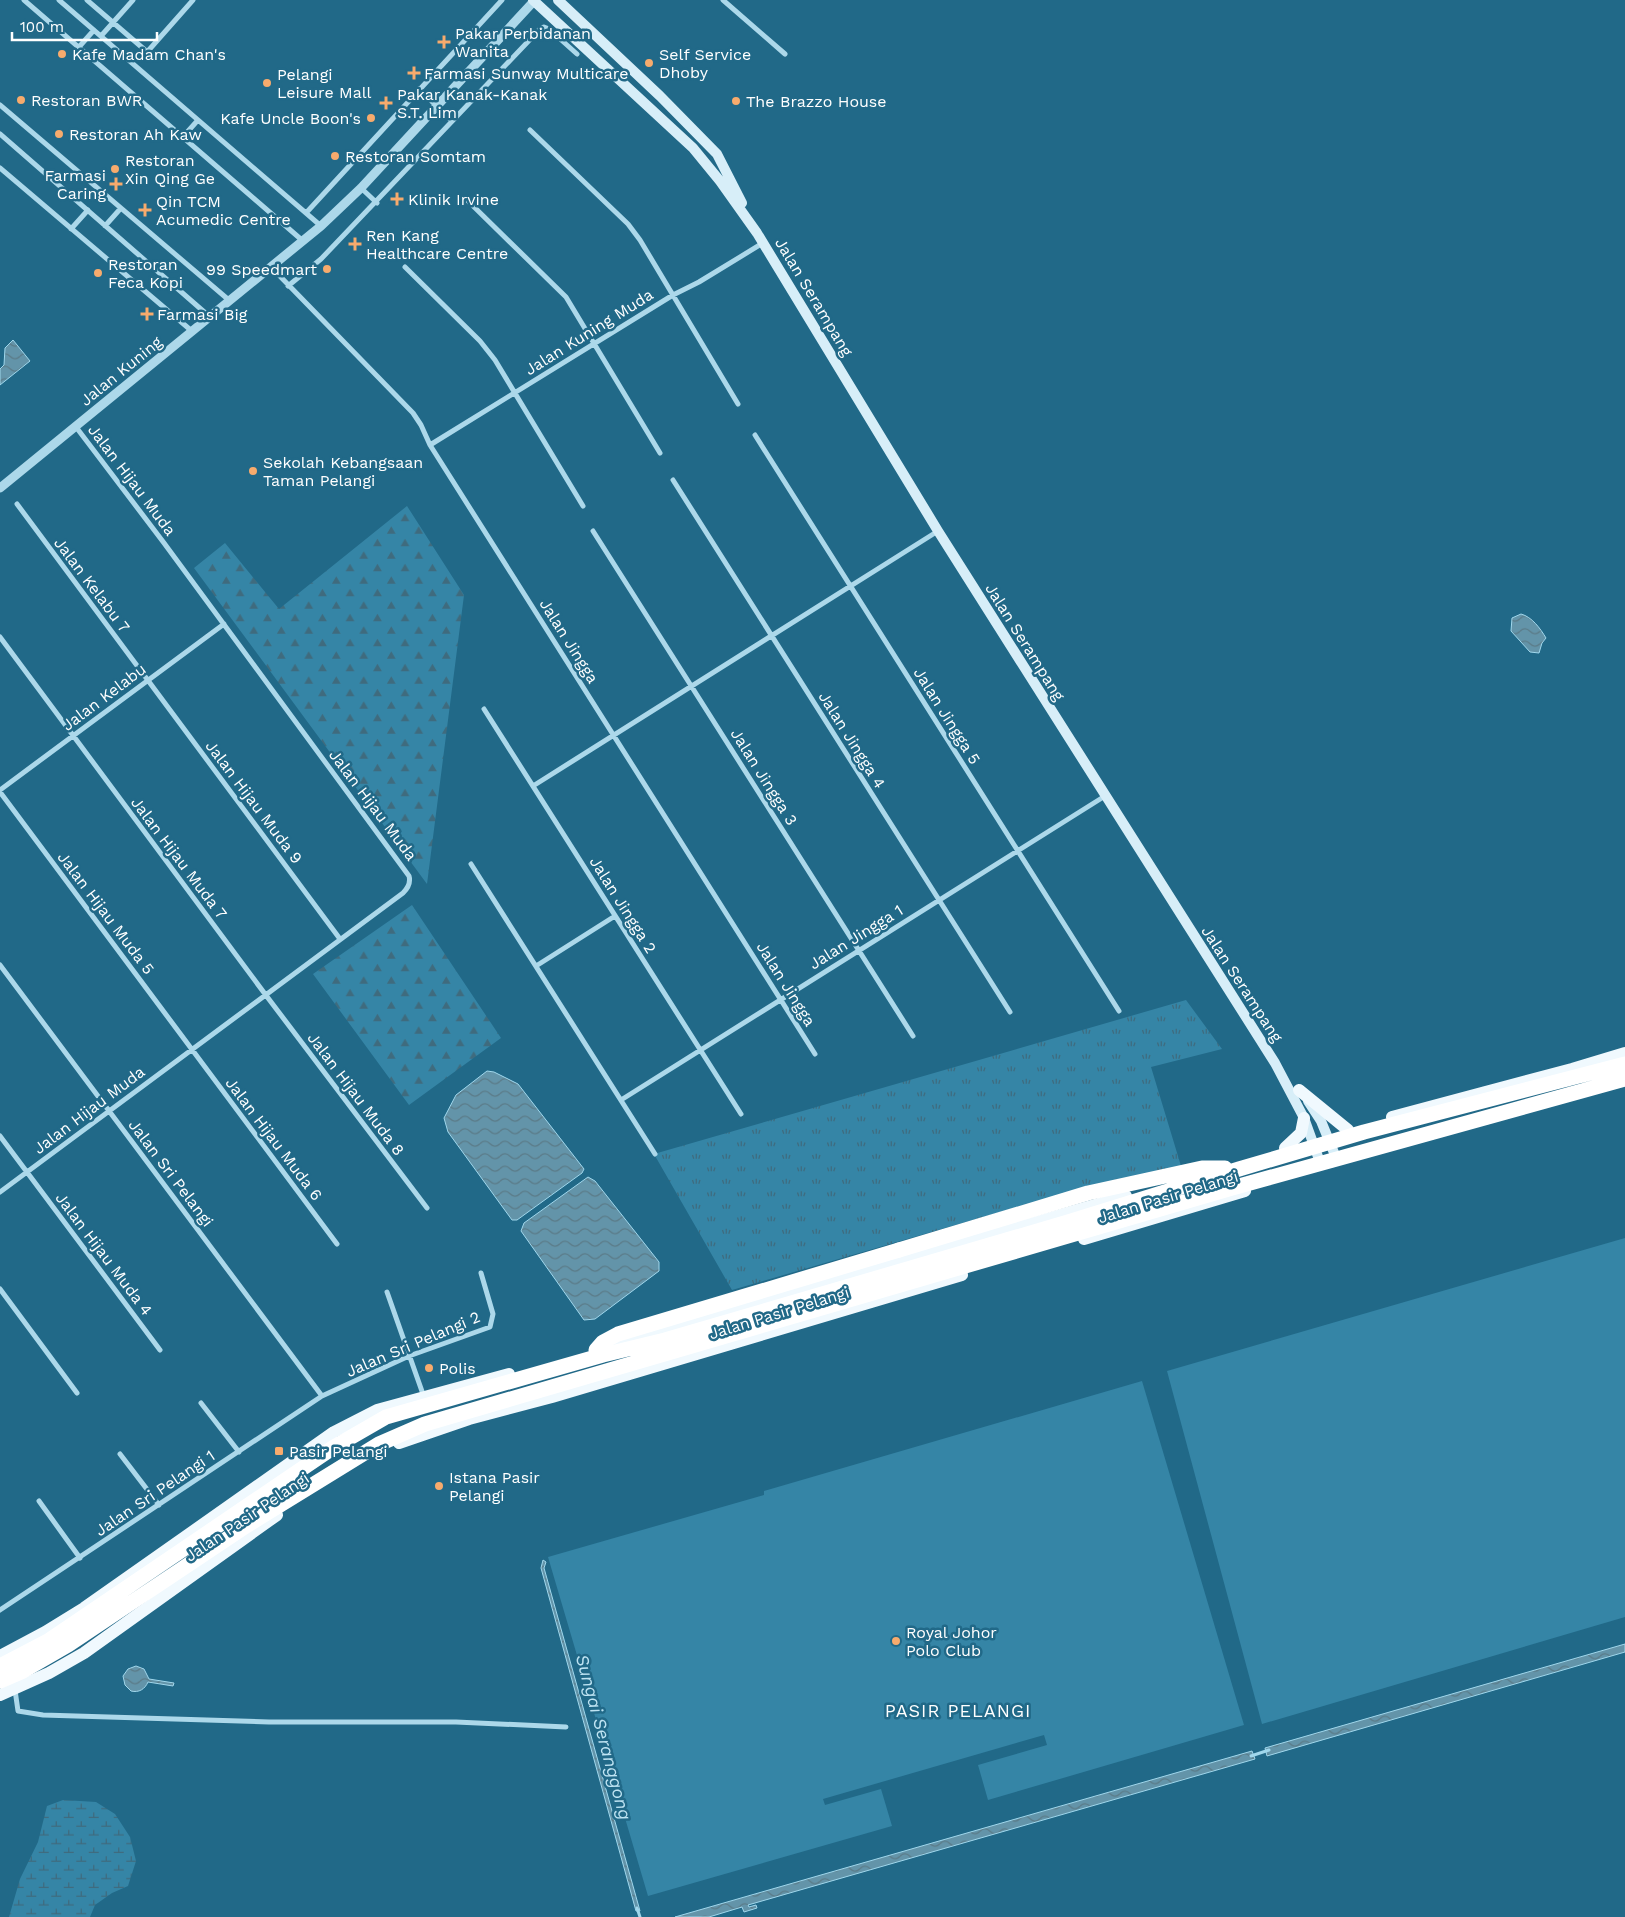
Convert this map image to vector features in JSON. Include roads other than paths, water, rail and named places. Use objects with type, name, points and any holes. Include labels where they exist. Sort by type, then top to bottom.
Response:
[{"type":"highway","points":[[2,1658],[48,1641],[334,1447],[386,1417],[603,1355],[665,1340],[1068,1222],[1239,1168],[1364,1132],[1625,1064]]},
{"type":"highway","points":[[0,1681],[23,1671],[61,1649],[246,1526],[379,1444],[425,1424],[1259,1180],[1625,1079]]},
{"type":"highway","points":[[596,1350],[603,1342],[618,1334],[1088,1193],[1202,1168],[1239,1168]]},
{"type":"main road","name":"Jalan Serampang","points":[[534,0],[693,148],[720,181],[757,233]]},
{"type":"main road","name":"Jalan Serampang","points":[[558,0],[660,96],[716,154],[757,233],[938,531],[1275,1063],[1304,1118],[1321,1165]]},
{"type":"main road","name":"Jalan Pasir Pelangi","points":[[2,1658],[84,1608],[334,1432],[377,1410],[566,1360],[1328,1135],[1625,1053]]},
{"type":"main road","name":"Jalan Serampang","points":[[1275,1063],[1314,1109],[1328,1135],[1337,1160]]},
{"type":"main road","name":"Jalan Pasir Pelangi","points":[[0,1695],[49,1674],[84,1653],[266,1522],[365,1458],[403,1440],[469,1419],[552,1398],[970,1272],[1224,1199],[1337,1160],[1625,1086]]},
{"type":"main road","points":[[1299,1090],[1348,1130]]},
{"type":"main road","points":[[1285,1148],[1301,1133],[1304,1118]]},
{"type":"main road","points":[[2,1658],[15,1690]]},
{"type":"street","points":[[24,0],[303,241]]},
{"type":"street","points":[[59,0],[321,226]]},
{"type":"street","points":[[87,0],[148,51],[193,0]]},
{"type":"street","points":[[102,36],[133,0]]},
{"type":"street","points":[[306,213],[502,0]]},
{"type":"street","name":"Jalan Kuning","points":[[0,488],[321,226],[360,188],[534,0]]},
{"type":"street","points":[[723,0],[784,54]]},
{"type":"street","points":[[288,286],[322,259],[538,30],[544,28],[549,30],[577,54]]},
{"type":"street","points":[[79,47],[94,30]]},
{"type":"street","points":[[419,90],[452,121]]},
{"type":"street","points":[[0,105],[230,302]]},
{"type":"street","points":[[182,138],[198,120]]},
{"type":"street","points":[[530,130],[628,224],[640,240],[738,404]]},
{"type":"street","points":[[0,134],[210,317]]},
{"type":"street","points":[[0,168],[193,332]]},
{"type":"street","points":[[360,188],[376,203]]},
{"type":"street","points":[[467,200],[566,297],[593,345],[660,453]]},
{"type":"street","points":[[105,226],[121,208]]},
{"type":"street","points":[[71,229],[88,210]]},
{"type":"street","name":"Jalan Kuning Muda","points":[[430,445],[763,243]]},
{"type":"street","points":[[405,266],[480,342],[495,360],[583,506]]},
{"type":"street","name":"Jalan Jingga","points":[[271,267],[413,413],[430,445],[815,1054]]},
{"type":"street","name":"Jalan Hijau Muda","points":[[0,1192],[403,893],[409,884],[409,876],[224,624],[76,427]]},
{"type":"street","name":"Jalan Jingga 5","points":[[755,435],[1119,1011]]},
{"type":"street","name":"Jalan Jingga 4","points":[[673,480],[1010,1012]]},
{"type":"street","name":"Jalan Kelabu 7","points":[[16,504],[148,680]]},
{"type":"street","name":"Jalan Jingga 3","points":[[593,531],[913,1036]]},
{"type":"street","points":[[533,786],[938,531]]},
{"type":"street","name":"Jalan Kelabu","points":[[0,791],[224,624]]},
{"type":"street","name":"Jalan Hijau Muda 7","points":[[0,637],[265,994]]},
{"type":"street","name":"Jalan Hijau Muda 9","points":[[148,680],[340,939]]},
{"type":"street","name":"Jalan Jingga 2","points":[[484,708],[741,1114]]},
{"type":"street","name":"Jalan Hijau Muda 5","points":[[0,791],[191,1050]]},
{"type":"street","name":"Jalan Jingga 1","points":[[621,1100],[1105,796]]},
{"type":"street","points":[[471,864],[655,1154]]},
{"type":"street","points":[[536,966],[615,916]]},
{"type":"street","name":"Jalan Sri Pelangi","points":[[0,965],[322,1396]]},
{"type":"street","name":"Jalan Hijau Muda 8","points":[[265,994],[426,1208]]},
{"type":"street","name":"Jalan Hijau Muda 6","points":[[191,1050],[336,1244]]},
{"type":"street","name":"Jalan Hijau Muda 4","points":[[0,1136],[160,1350]]},
{"type":"street","name":"Jalan Sri Pelangi 2","points":[[322,1396],[409,1356],[490,1326],[493,1314],[481,1273]]},
{"type":"street","points":[[0,1289],[78,1393]]},
{"type":"street","points":[[387,1292],[435,1430]]},
{"type":"street","name":"Jalan Sri Pelangi 1","points":[[1,1608],[80,1558],[322,1396]]},
{"type":"street","points":[[202,1403],[239,1452]]},
{"type":"street","points":[[120,1454],[159,1505]]},
{"type":"street","points":[[39,1501],[80,1558]]},
{"type":"street","points":[[15,1690],[18,1711],[43,1715],[269,1722],[456,1722],[566,1728]]},
{"type":"water","points":[[13,340],[30,361],[0,385],[0,369],[4,365],[5,348]]},
{"type":"water","points":[[1521,614],[1532,620],[1546,638],[1542,643],[1539,653],[1530,652],[1511,631],[1512,618]]},
{"type":"water","points":[[487,1071],[494,1072],[518,1084],[584,1169],[582,1173],[517,1220],[512,1220],[448,1132],[444,1118],[456,1095]]},
{"type":"water","points":[[588,1177],[595,1181],[659,1262],[659,1271],[595,1319],[584,1320],[521,1231],[524,1223]]},
{"type":"water","points":[[543,1560],[546,1562],[544,1568],[640,1911],[636,1911],[541,1568]]},
{"type":"water","points":[[1625,1644],[1625,1652],[1267,1756],[1265,1748]]},
{"type":"water","points":[[136,1666],[144,1669],[149,1679],[174,1683],[173,1686],[148,1682],[141,1690],[131,1691],[125,1685],[123,1676],[128,1669]]},
{"type":"water","points":[[1252,1751],[1255,1759],[748,1905],[749,1907],[756,1905],[757,1908],[744,1912],[742,1907],[709,1917],[675,1917]]},
{"type":"waterway","points":[[1251,1756],[1269,1750]]},
{"type":"waterway","name":"Sungai Seranggong","points":[[637,1908],[640,1917]]},
{"type":"place","name":"Pakar Perbidanan Wanita","points":[[444,42]]},
{"type":"place","name":"Kafe Madam Chan's","points":[[62,54]]},
{"type":"place","name":"Self Service Dhoby","points":[[649,63]]},
{"type":"place","name":"Farmasi Sunway Multicare","points":[[414,73]]},
{"type":"place","name":"Pelangi Leisure Mall","points":[[267,83]]},
{"type":"place","name":"Restoran BWR","points":[[21,100]]},
{"type":"place","name":"The Brazzo House","points":[[736,101]]},
{"type":"place","name":"Pakar Kanak-Kanak S.T. Lim","points":[[386,103]]},
{"type":"place","name":"Kafe Uncle Boon's","points":[[371,118]]},
{"type":"place","name":"Restoran Ah Kaw","points":[[59,134]]},
{"type":"place","name":"Restoran Somtam","points":[[335,156]]},
{"type":"place","name":"Restoran Xin Qing Ge","points":[[115,169]]},
{"type":"place","name":"Farmasi Caring","points":[[116,184]]},
{"type":"place","name":"Klinik Irvine","points":[[397,199]]},
{"type":"place","name":"Qin TCM Acumedic Centre","points":[[145,210]]},
{"type":"place","name":"Ren Kang Healthcare Centre","points":[[355,244]]},
{"type":"place","name":"99 Speedmart","points":[[327,269]]},
{"type":"place","name":"Restoran Feca Kopi","points":[[98,273]]},
{"type":"place","name":"Farmasi Big","points":[[147,314]]},
{"type":"place","name":"Sekolah Kebangsaan Taman Pelangi","points":[[253,471]]},
{"type":"place","name":"Polis","points":[[429,1368]]},
{"type":"place","name":"Pasir Pelangi","points":[[279,1451]]},
{"type":"place","name":"Istana Pasir Pelangi","points":[[439,1486]]},
{"type":"place","name":"Royal Johor Polo Club","points":[[896,1641]]},
{"type":"district","name":"PASIR PELANGI","points":[[958,1710]]}]
